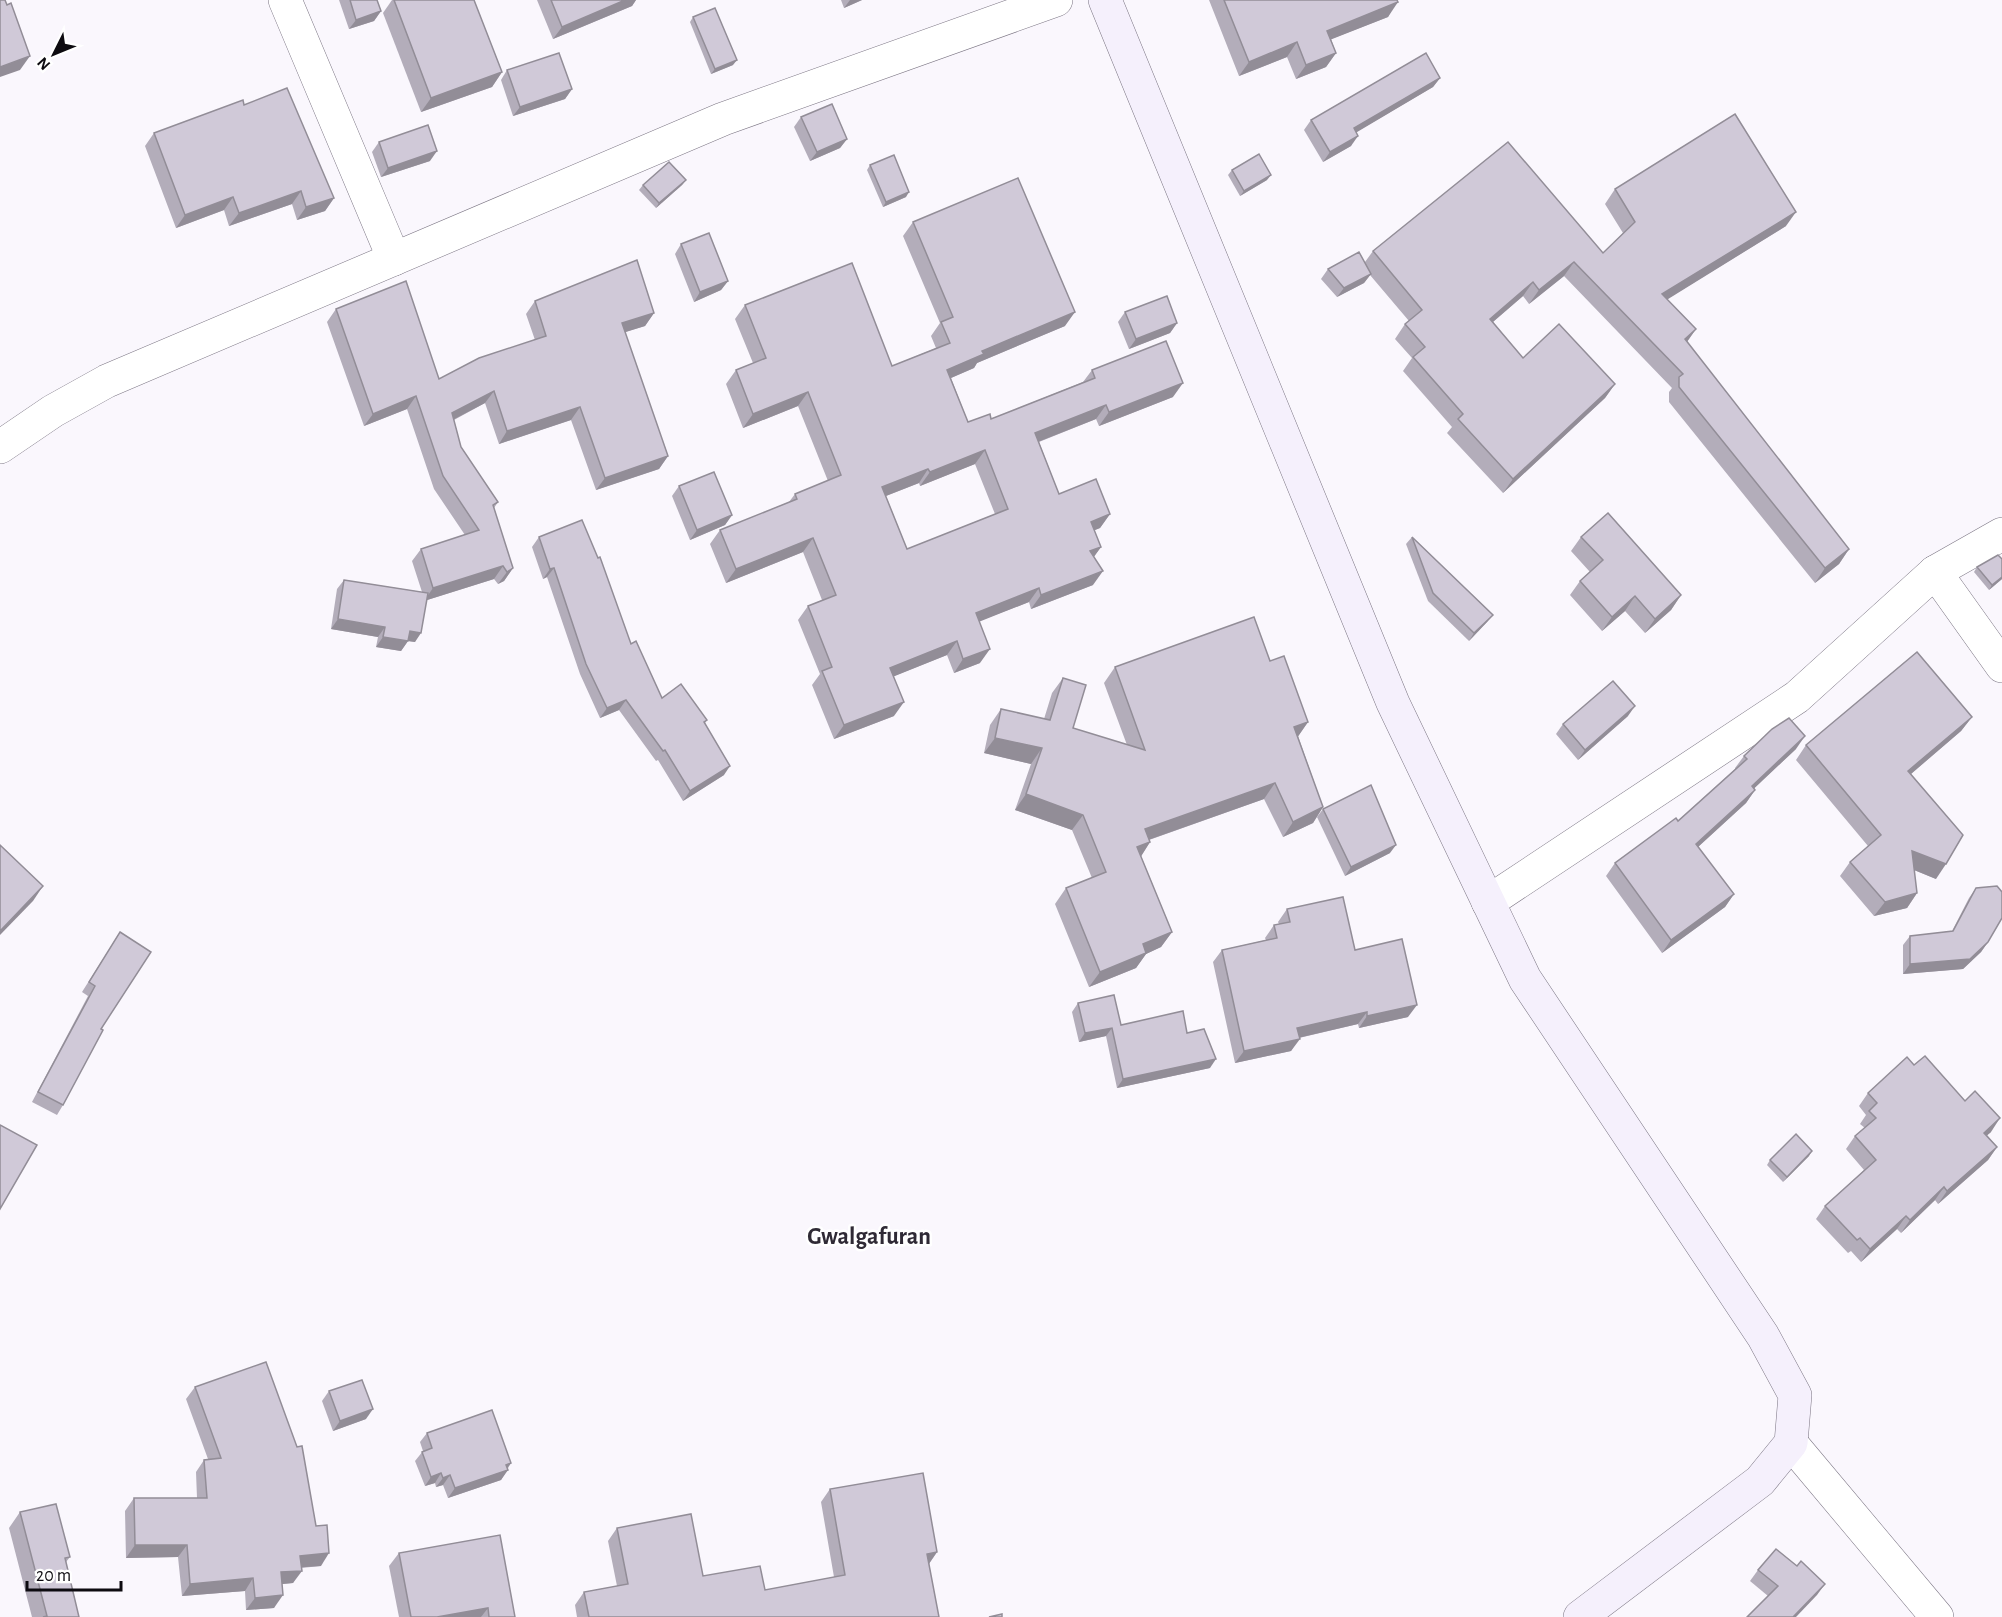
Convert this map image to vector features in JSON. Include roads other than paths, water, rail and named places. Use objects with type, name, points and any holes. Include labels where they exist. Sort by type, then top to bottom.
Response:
[{"type":"street","points":[[285,0],[394,259]]},
{"type":"street","points":[[0,447],[53,411],[107,381],[723,119],[1056,0]]},
{"type":"street","points":[[1105,0],[1393,703],[1525,979],[1763,1336],[1795,1395],[1791,1443],[1760,1481],[1580,1617]]},
{"type":"street","points":[[1488,902],[1797,697],[1935,572],[2002,534]]},
{"type":"street","points":[[1935,572],[2002,666]]},
{"type":"street","points":[[1791,1443],[1937,1617]]},
{"type":"district","name":"Gwalgafuran","points":[[869,1237]]}]
